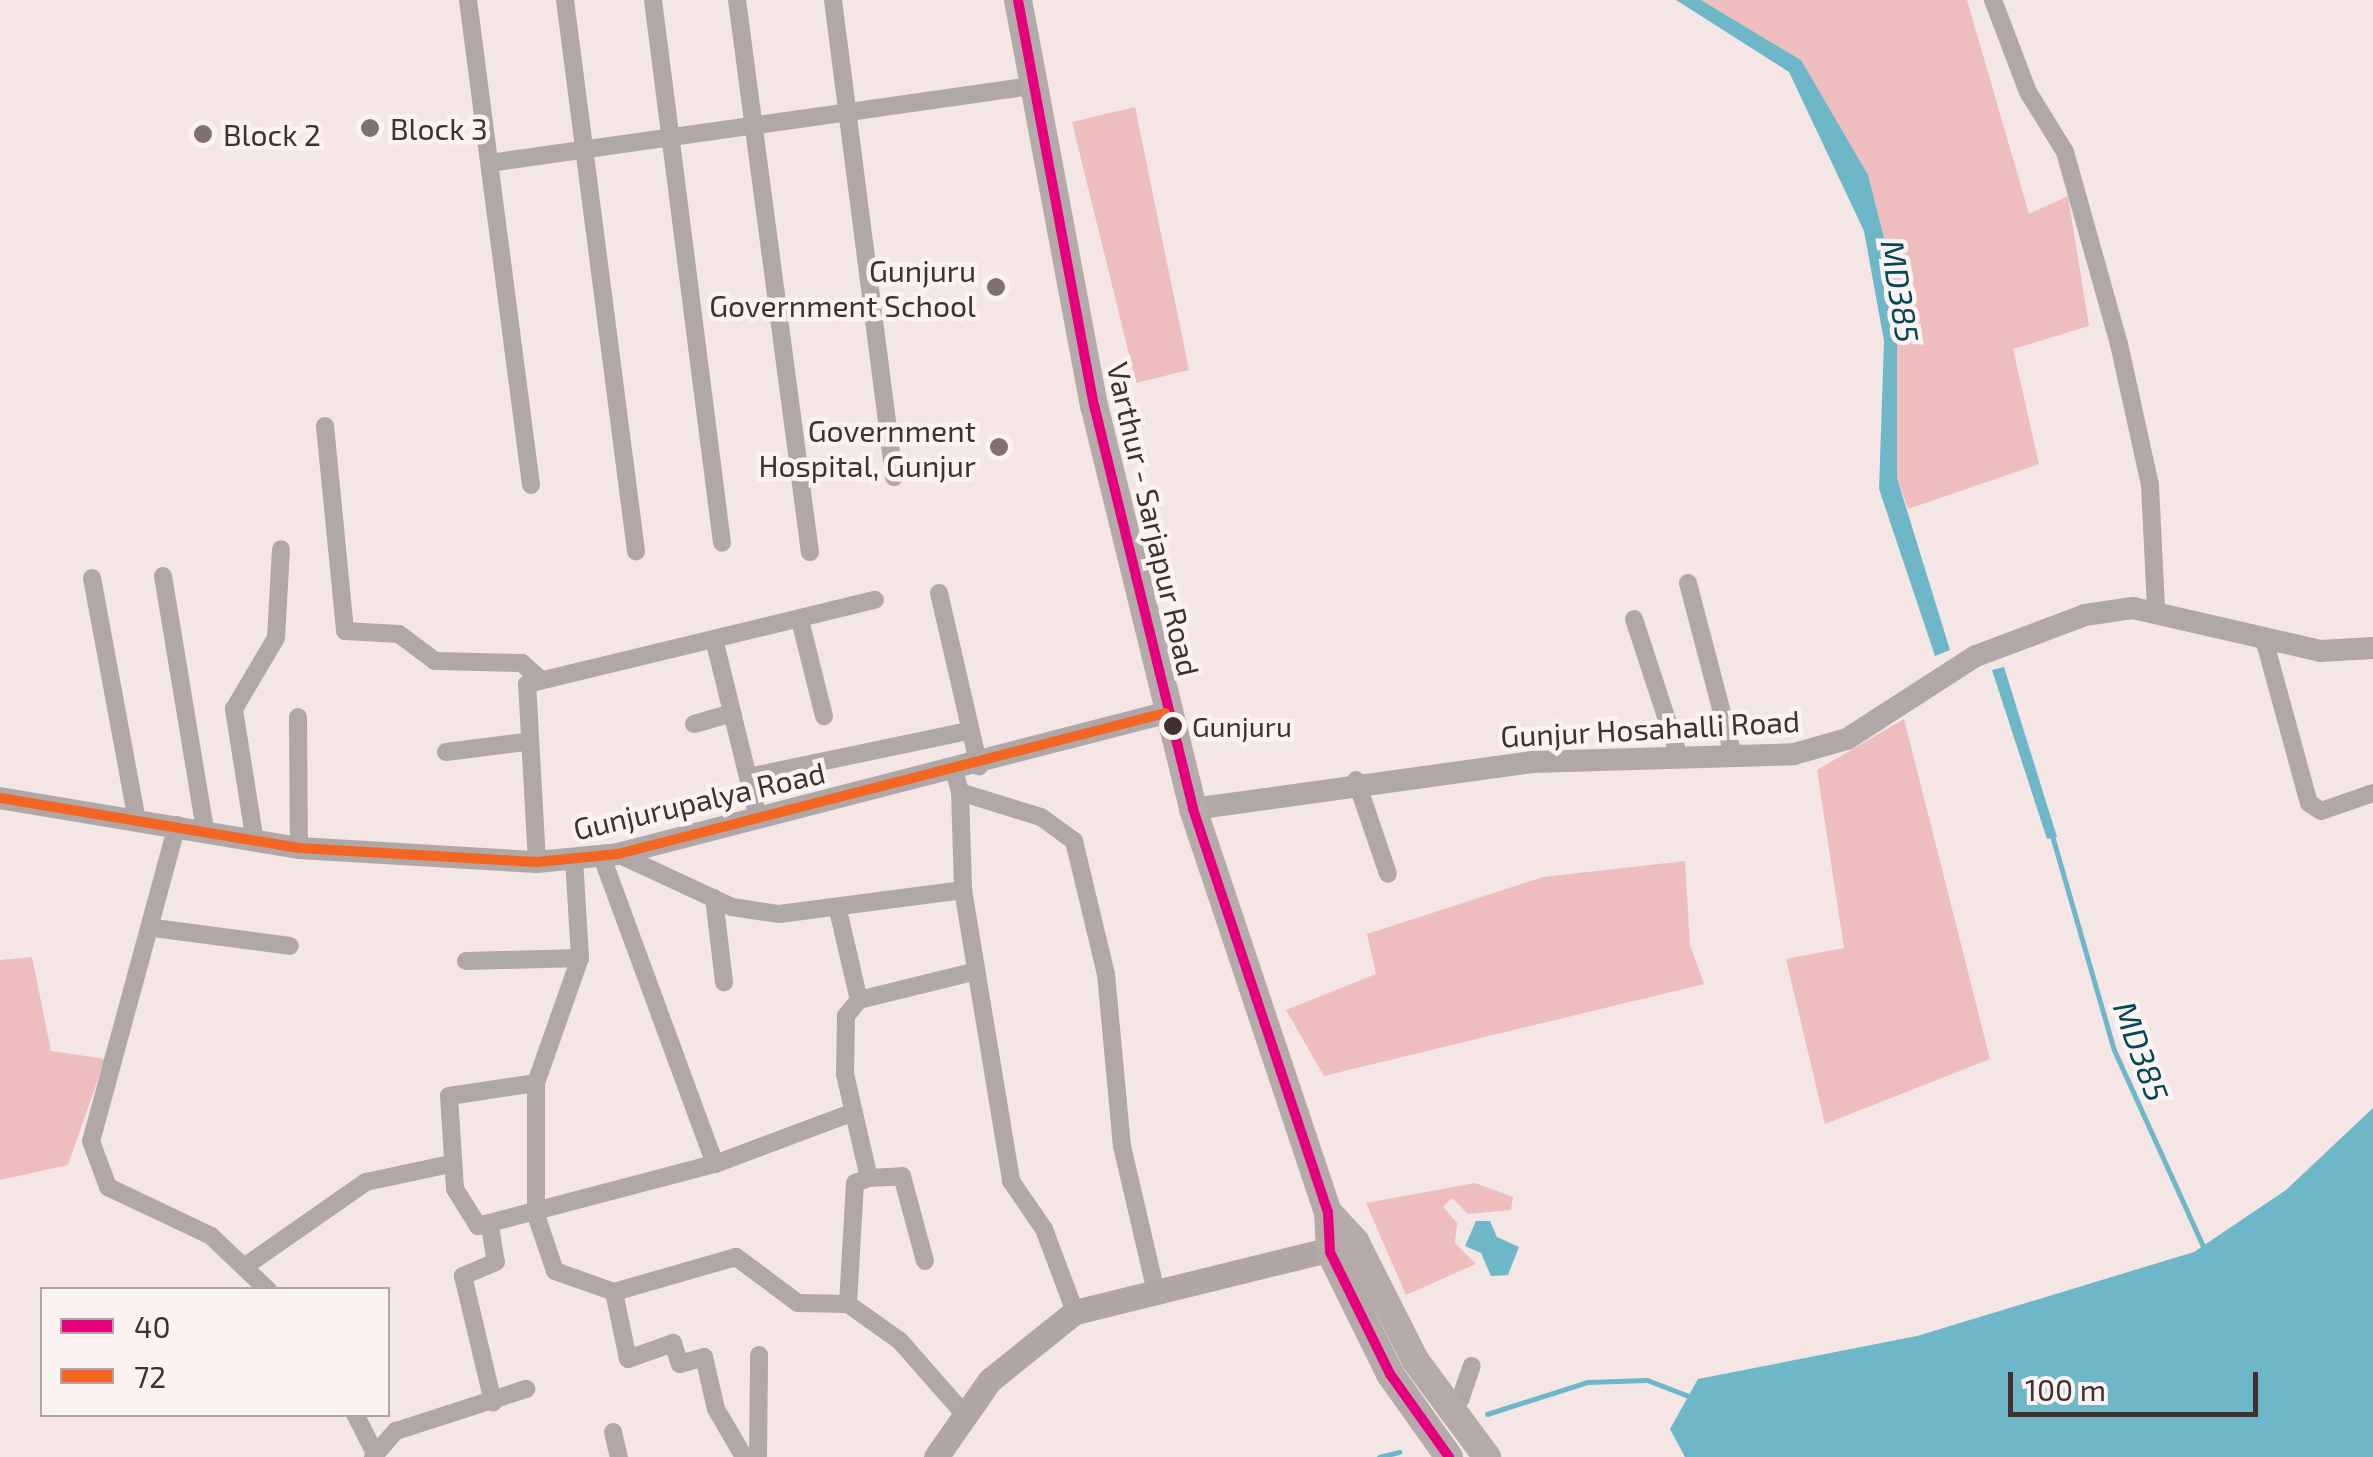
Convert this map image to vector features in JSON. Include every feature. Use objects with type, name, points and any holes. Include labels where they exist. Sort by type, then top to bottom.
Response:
[{"type":"main road","name":"Varthur - Sarjapur Road","points":[[1018,0],[1030,86],[1165,713],[1193,809],[1328,1212],[1390,1374],[1449,1457]]},
{"type":"main road","name":"Varthur - Sarjapur Road","points":[[1342,1247],[1444,1404],[1487,1457]]},
{"type":"main road","points":[[936,1457],[1033,1337],[1075,1312],[1342,1247]]},
{"type":"street","points":[[468,0],[531,485]]},
{"type":"street","points":[[565,0],[636,551]]},
{"type":"street","points":[[654,0],[722,543]]},
{"type":"street","points":[[737,0],[810,552]]},
{"type":"street","points":[[833,0],[894,477]]},
{"type":"street","points":[[1993,0],[2028,92],[2065,152],[2120,344],[2150,485],[2156,609]]},
{"type":"street","points":[[490,162],[1030,86]]},
{"type":"street","points":[[326,426],[345,632],[399,634],[435,660],[522,663],[540,680]]},
{"type":"street","points":[[255,842],[234,708],[276,638],[281,549]]},
{"type":"street","points":[[162,576],[204,830]]},
{"type":"street","points":[[92,578],[136,816]]},
{"type":"street","points":[[1688,583],[1733,755]]},
{"type":"street","points":[[939,593],[979,766]]},
{"type":"street","points":[[536,862],[525,692],[540,680],[801,624],[875,600]]},
{"type":"street","name":"Gunjur Hosahalli Road","points":[[1193,809],[1356,780],[1679,757],[1794,754],[1847,739],[1950,668],[2085,615],[2156,609],[2264,639],[2371,655]]},
{"type":"street","points":[[1634,619],[1679,757]]},
{"type":"street","points":[[801,624],[824,716]]},
{"type":"street","points":[[2264,639],[2309,803],[2321,811],[2373,793]]},
{"type":"street","points":[[715,643],[758,818]]},
{"type":"street","points":[[694,724],[732,713]]},
{"type":"street","name":"Gunjurupalya Road","points":[[0,798],[136,816],[299,848],[536,862],[574,860],[610,856],[758,818],[958,782],[979,766],[1165,713]]},
{"type":"street","points":[[298,717],[299,848]]},
{"type":"street","points":[[748,778],[969,731]]},
{"type":"street","points":[[446,752],[526,742]]},
{"type":"street","points":[[1356,780],[1388,874]]},
{"type":"street","points":[[1075,1312],[1044,1228],[1011,1182],[972,972],[958,782],[1042,817],[1074,841],[1106,974],[1122,1146],[1156,1292]]},
{"type":"street","points":[[176,825],[154,928],[90,1141],[108,1186],[210,1236],[265,1287]]},
{"type":"street","points":[[716,1164],[610,895],[610,856],[714,898],[779,914],[838,910],[963,890]]},
{"type":"street","points":[[574,860],[580,901],[580,958],[536,1083],[536,1215],[555,1271],[614,1292],[736,1257],[798,1304],[848,1304],[900,1341],[966,1416]]},
{"type":"street","points":[[580,901],[610,895]]},
{"type":"street","points":[[714,898],[724,982]]},
{"type":"street","points":[[838,910],[859,1000]]},
{"type":"street","points":[[154,928],[290,946]]},
{"type":"street","points":[[466,961],[580,958]]},
{"type":"street","points":[[869,1178],[854,1112],[846,1016],[859,1000],[972,972]]},
{"type":"street","points":[[536,1083],[452,1093],[450,1164],[467,1218],[490,1226],[536,1215],[716,1164],[854,1112]]},
{"type":"street","points":[[244,1267],[366,1182],[450,1164]]},
{"type":"street","points":[[848,1304],[855,1184],[869,1178],[902,1176],[925,1261]]},
{"type":"street","points":[[490,1226],[496,1262],[464,1276],[493,1402]]},
{"type":"street","points":[[614,1292],[628,1358],[674,1344],[680,1364],[704,1357],[716,1409],[744,1457]]},
{"type":"street","points":[[758,1457],[759,1355]]},
{"type":"street","points":[[1444,1404],[1460,1400],[1472,1366]]},
{"type":"street","points":[[355,1417],[372,1453],[396,1432],[526,1389]]},
{"type":"street","points":[[612,1432],[619,1457]]},
{"type":"shaded area","points":[[1701,0],[1967,0],[2029,214],[2068,196],[2089,326],[2013,349],[2039,464],[1908,509],[1897,478],[1897,289],[1801,60]]},
{"type":"shaded area","points":[[1135,107],[1189,370],[1136,383],[1072,122]]},
{"type":"shaded area","points":[[1904,719],[1990,1059],[1825,1124],[1786,959],[1844,948],[1817,770]]},
{"type":"shaded area","points":[[1685,861],[1690,945],[1704,984],[1324,1076],[1286,1010],[1376,974],[1367,934],[1543,877]]},
{"type":"shaded area","points":[[32,957],[51,1051],[105,1059],[68,1165],[0,1180],[0,960]]},
{"type":"shaded area","points":[[1475,1183],[1513,1197],[1511,1210],[1468,1214],[1452,1198],[1443,1207],[1457,1223],[1455,1243],[1476,1264],[1406,1295],[1366,1203]]},
{"type":"water","points":[[1676,0],[1701,0],[1801,60],[1868,175],[1897,289],[1897,478],[1950,650],[1935,656],[1879,489],[1884,341],[1864,231],[1789,72]]},
{"type":"water","points":[[2004,667],[2057,837],[2047,839],[1992,670]]},
{"type":"water","points":[[2373,1108],[2373,1457],[1685,1457],[1670,1429],[1698,1379],[1917,1336],[2194,1252],[2286,1190]]},
{"type":"water","points":[[1476,1221],[1490,1221],[1497,1237],[1519,1247],[1508,1275],[1491,1276],[1481,1253],[1465,1246]]},
{"type":"waterway","name":"MD385","points":[[2051,832],[2114,1050],[2205,1251]]},
{"type":"waterway","points":[[1487,1414],[1587,1382],[1647,1380],[1691,1397]]},
{"type":"waterway","points":[[1379,1457],[1399,1452]]},
{"type":"transit line","name":"40","points":[[1018,0],[1094,405],[1193,809],[1328,1212],[1330,1252],[1390,1374],[1449,1457]]},
{"type":"transit line","name":"72","points":[[0,798],[299,848],[537,862],[618,854],[1165,713]]},
{"type":"place","name":"Block 3","points":[[370,128]]},
{"type":"place","name":"Block 2","points":[[203,134]]},
{"type":"place","name":"Gunjuru Government School","points":[[996,287]]},
{"type":"place","name":"Government Hospital, Gunjur","points":[[999,447]]},
{"type":"place","name":"Gunjuru","points":[[1173,726]]}]
